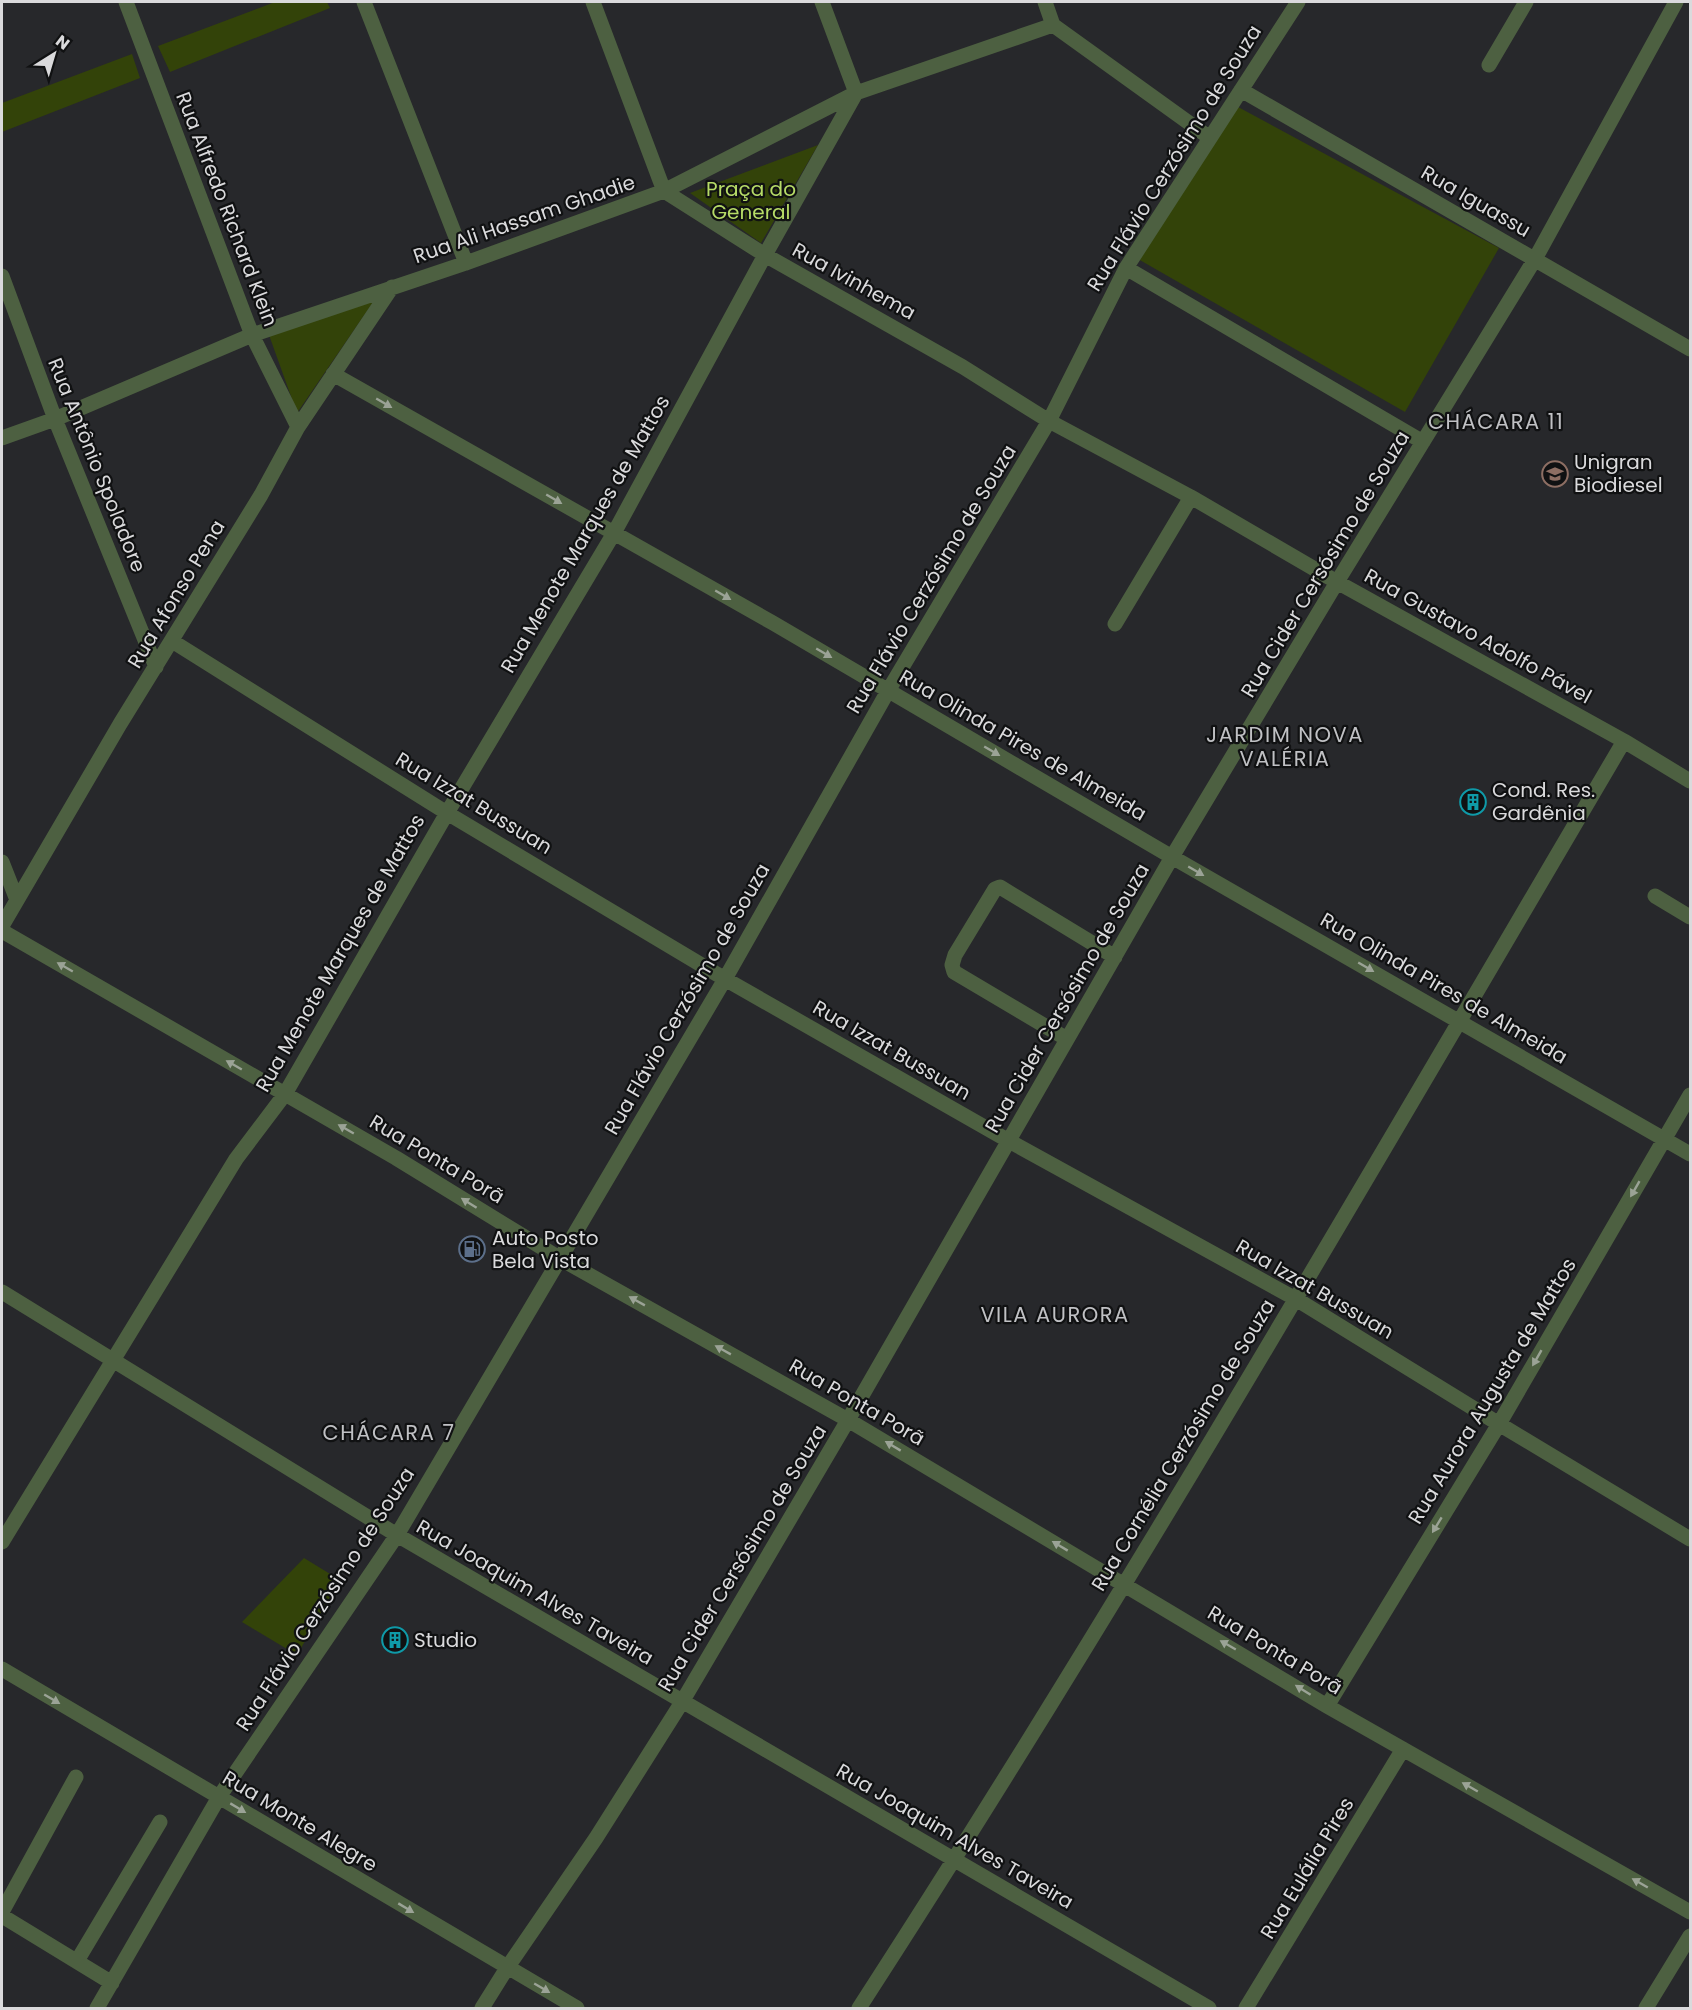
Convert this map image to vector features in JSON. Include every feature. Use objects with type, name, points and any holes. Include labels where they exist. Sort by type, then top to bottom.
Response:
[{"type":"street","name":"Rua Alfredo Richard Klein","points":[[126,2],[252,335],[298,427]]},
{"type":"street","points":[[364,2],[466,263]]},
{"type":"street","points":[[593,2],[664,191]]},
{"type":"street","points":[[822,2],[856,93]]},
{"type":"street","points":[[1045,2],[1053,25],[1210,138]]},
{"type":"street","points":[[1489,64],[1526,2]]},
{"type":"street","name":"Rua Cider Cersósimo de Souza","points":[[482,2008],[596,1838],[682,1702],[848,1420],[1173,857],[1337,582],[1535,259],[1676,2]]},
{"type":"street","name":"Rua Flávio Cerzósimo de Souza","points":[[97,2008],[219,1797],[397,1535],[725,980],[888,691],[1049,421],[1126,268],[1241,90],[1291,5]]},
{"type":"street","name":"Rua Ali Hassam Ghadie","points":[[2,438],[252,335],[466,263],[664,191],[856,93],[1053,25]]},
{"type":"street","name":"Rua Iguassu","points":[[1241,90],[1690,349]]},
{"type":"street","name":"Rua Menote Marques de Mattos","points":[[2,1542],[111,1360],[236,1159],[285,1094],[447,813],[614,533],[856,93]]},
{"type":"street","name":"Rua Ivinhema","points":[[664,191],[765,255],[963,367]]},
{"type":"street","points":[[1126,268],[1423,442]]},
{"type":"street","name":"Rua Antônio Spoladore","points":[[2,276],[55,418],[156,668]]},
{"type":"street","name":"Rua Afonso Pena","points":[[2,926],[120,724],[261,495],[298,427],[392,287]]},
{"type":"street","name":"Rua Gustavo Adolfo Pável","points":[[963,367],[1049,421],[1191,496],[1337,582],[1624,741],[1690,781]]},
{"type":"street","name":"Rua Olinda Pires de Almeida","points":[[333,374],[614,533],[1690,1154]]},
{"type":"street","points":[[1115,624],[1191,496]]},
{"type":"street","name":"Rua Izzat Bussuan","points":[[172,641],[447,813],[725,980],[1009,1141],[1296,1299],[1690,1539]]},
{"type":"street","name":"Rua Cornélia Cerzósimo de Souza","points":[[859,2008],[955,1860],[1296,1299],[1624,741]]},
{"type":"street","points":[[2,862],[17,900]]},
{"type":"street","points":[[1067,1039],[954,972],[952,965],[955,955],[995,890],[1000,887],[1115,957]]},
{"type":"street","points":[[1655,896],[1690,917]]},
{"type":"street","name":"Rua Ponta Porã","points":[[2,931],[396,1158],[559,1258],[848,1420],[1327,1706],[1690,1912]]},
{"type":"street","name":"Rua Aurora Augusta de Mattos","points":[[1327,1706],[1499,1424],[1690,1095]]},
{"type":"street","name":"Rua Joaquim Alves Taveira","points":[[2,1293],[397,1535],[1209,2008]]},
{"type":"street","name":"Rua Monte Alegre","points":[[2,1669],[576,2008]]},
{"type":"street","name":"Rua Eulália Pires","points":[[1246,2008],[1403,1749]]},
{"type":"street","points":[[76,1777],[2,1914],[112,1983]]},
{"type":"street","points":[[76,1961],[160,1822]]},
{"type":"street","points":[[1646,2008],[1690,1936]]},
{"type":"green space","points":[[275,2],[327,2],[330,8],[170,72],[158,46]]},
{"type":"green space","points":[[132,54],[140,78],[2,132],[2,103]]},
{"type":"green space","points":[[1227,101],[1499,248],[1405,412],[1138,259]]},
{"type":"green space","name":"Praça do General","points":[[818,145],[761,243],[690,193]]},
{"type":"green space","points":[[378,295],[297,413],[269,335]]},
{"type":"green space","points":[[304,1558],[340,1580],[297,1655],[242,1622]]},
{"type":"place","name":"Unigran Biodiesel","points":[[1555,474]]},
{"type":"place","name":"Cond. Res. Gardênia","points":[[1473,802]]},
{"type":"place","name":"Auto Posto Bela Vista","points":[[472,1249]]},
{"type":"place","name":"Studio","points":[[395,1640]]},
{"type":"district","name":"CHÁCARA 11","points":[[1496,421]]},
{"type":"district","name":"JARDIM NOVA VALÉRIA","points":[[1285,746]]},
{"type":"district","name":"VILA AURORA","points":[[1055,1314]]},
{"type":"district","name":"CHÁCARA 7","points":[[389,1432]]}]
